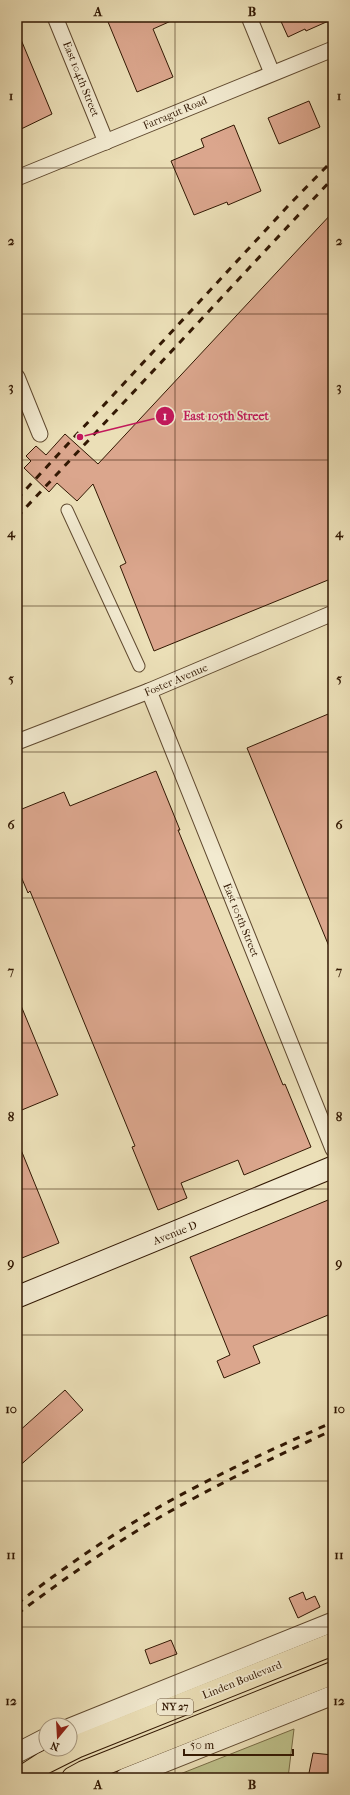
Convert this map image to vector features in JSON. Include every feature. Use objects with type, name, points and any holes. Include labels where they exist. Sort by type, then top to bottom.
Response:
[{"type":"highway","name":"Linden Boulevard","points":[[21,1778],[44,1763],[78,1746],[333,1644]]},
{"type":"highway","name":"NY 27","points":[[73,1778],[84,1772],[333,1673]]},
{"type":"main road","name":"Avenue D","points":[[17,1297],[333,1167]]},
{"type":"street","name":"East 104th Street","points":[[55,17],[106,142]]},
{"type":"street","points":[[249,17],[272,73]]},
{"type":"street","name":"Farragut Road","points":[[17,178],[333,49]]},
{"type":"street","points":[[17,377],[40,434]]},
{"type":"street","points":[[67,510],[139,666]]},
{"type":"street","name":"Foster Avenue","points":[[17,742],[149,691],[333,613]]},
{"type":"street","name":"East 105th Street","points":[[149,691],[333,1149]]},
{"type":"street","name":"Linden Boulevard","points":[[78,1725],[333,1622]]},
{"type":"street","points":[[125,1778],[333,1695]]},
{"type":"street","points":[[17,1753],[38,1742]]},
{"type":"green space","points":[[294,1729],[288,1778],[170,1778]]},
{"type":"building","points":[[106,17],[180,17],[153,29],[173,77],[137,92]]},
{"type":"building","points":[[279,17],[333,17],[333,19],[288,37]]},
{"type":"building","points":[[17,30],[52,114],[17,131]]},
{"type":"building","points":[[309,101],[320,127],[279,144],[268,118]]},
{"type":"building","points":[[234,125],[261,191],[228,205],[227,202],[194,215],[171,161],[204,147],[201,139]]},
{"type":"building","points":[[333,212],[333,578],[154,651],[120,566],[126,563],[93,484],[77,501],[57,483],[49,492],[24,468],[31,461],[26,456],[36,446],[46,455],[65,434],[98,464]]},
{"type":"building","points":[[333,712],[333,956],[247,748]]},
{"type":"building","points":[[156,771],[180,830],[178,830],[283,1085],[285,1084],[311,1147],[244,1175],[238,1160],[181,1183],[187,1198],[158,1210],[132,1147],[135,1146],[30,891],[28,893],[17,867],[17,811],[64,792],[70,806]]},
{"type":"building","points":[[17,996],[58,1095],[17,1112]]},
{"type":"building","points":[[17,1140],[59,1243],[17,1260]]},
{"type":"building","points":[[333,1198],[333,1313],[253,1346],[260,1363],[224,1378],[217,1361],[230,1355],[190,1257]]},
{"type":"building","points":[[65,1390],[83,1410],[17,1468],[17,1433]]},
{"type":"building","points":[[303,1592],[306,1600],[315,1596],[320,1607],[298,1618],[289,1598]]},
{"type":"building","points":[[171,1640],[177,1654],[150,1664],[145,1650]]},
{"type":"building","points":[[313,1753],[333,1755],[333,1778],[308,1778]]},
{"type":"railway","points":[[17,499],[288,206],[333,160]]},
{"type":"railway","points":[[17,517],[333,178]]},
{"type":"railway","points":[[17,1604],[90,1551],[127,1526],[166,1503],[228,1471],[333,1422]]},
{"type":"railway","points":[[17,1614],[105,1551],[141,1528],[245,1472],[333,1430]]},
{"type":"place","name":"East 105th Street","points":[[80,437]]}]
